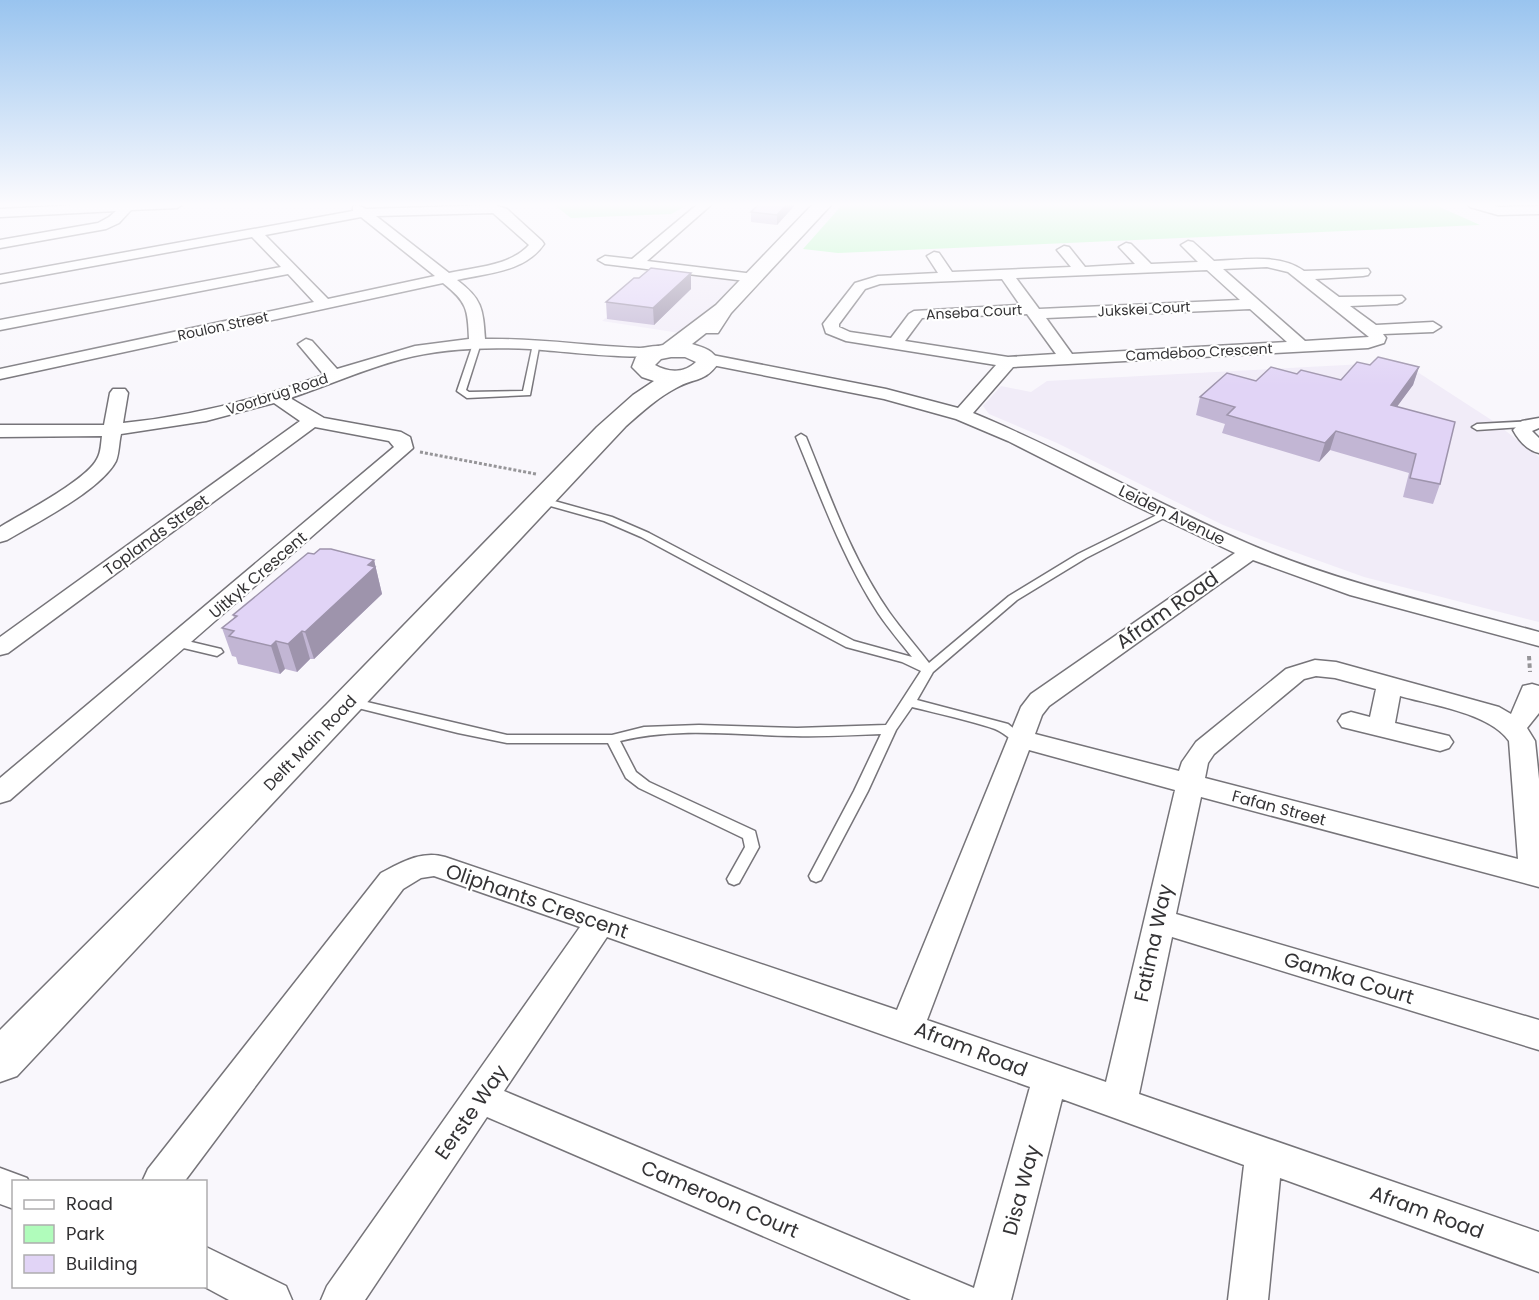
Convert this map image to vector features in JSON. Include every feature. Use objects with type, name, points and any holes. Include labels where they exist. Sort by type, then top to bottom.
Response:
[{"type":"street","points":[[0,279],[80,265]]},
{"type":"street","points":[[287,265],[326,304]]},
{"type":"street","points":[[430,265],[468,295],[474,303],[477,343]]},
{"type":"street","name":"Roulon Street","points":[[0,374],[502,265]]},
{"type":"street","points":[[649,265],[754,278]]},
{"type":"street","name":"Delft Main Road","points":[[616,422],[637,394],[656,360],[723,309],[767,265]]},
{"type":"street","points":[[871,265],[878,280]]},
{"type":"street","points":[[940,265],[948,278]]},
{"type":"street","points":[[1076,265],[1082,272]]},
{"type":"street","points":[[1143,265],[1148,269]]},
{"type":"street","name":"Camdeboo Crescent","points":[[1255,265],[1082,272],[1008,270],[948,278],[878,280],[860,286],[830,327],[835,333],[846,336],[1008,362],[1374,342],[1378,338],[1372,330],[1302,275],[1290,267],[1280,265]]},
{"type":"street","points":[[1210,266],[1300,346]]},
{"type":"street","points":[[0,325],[290,268]]},
{"type":"street","points":[[1008,270],[1033,312],[1068,359]]},
{"type":"street","name":"Camdeboo Crescent","points":[[1302,275],[1363,272]]},
{"type":"street","points":[[1336,302],[1397,299]]},
{"type":"street","name":"Jukskei Court","points":[[1033,312],[1252,304]]},
{"type":"street","name":"Delft Main Road","points":[[0,1061],[350,701],[538,487],[656,389],[697,366],[701,344],[723,309]]},
{"type":"street","name":"Anseba Court","points":[[895,344],[914,317],[919,314],[1033,312]]},
{"type":"street","points":[[1372,330],[1433,327]]},
{"type":"street","name":"Voorbrug Road","points":[[4,435],[113,430],[198,417],[277,397],[406,353],[477,343],[544,345],[624,360],[656,360]]},
{"type":"street","points":[[306,345],[334,376]]},
{"type":"street","points":[[687,350],[697,366],[659,375],[656,360],[687,350]]},
{"type":"street","points":[[962,415],[1008,362]]},
{"type":"street","name":"Leiden Avenue","points":[[697,366],[720,371],[810,380],[886,394],[962,415],[1015,437],[1167,514],[1250,552],[1358,590],[1534,643]]},
{"type":"street","points":[[0,536],[97,473],[106,460],[119,393]]},
{"type":"street","name":"Uitkyk Crescent","points":[[0,793],[179,643],[404,448],[403,441],[394,436],[311,421],[286,406],[277,397]]},
{"type":"street","name":"Toplands Street","points":[[0,648],[311,421]]},
{"type":"street","points":[[1536,423],[1522,430],[1526,437],[1539,447]]},
{"type":"street","name":"Afram Road","points":[[1250,552],[1040,700],[1030,713],[907,1028],[1539,1252]]},
{"type":"street","name":"Fatima Way","points":[[1119,1103],[1189,784],[1195,762],[1205,748],[1295,674],[1315,668],[1336,670],[1490,713],[1512,726]]},
{"type":"street","points":[[1381,728],[1389,686]]},
{"type":"street","points":[[1532,692],[1529,712],[1512,726],[1522,741],[1537,876]]},
{"type":"street","points":[[1351,721],[1440,742]]},
{"type":"street","name":"Fafan Street","points":[[1020,739],[1537,876]]},
{"type":"street","name":"Oliphants Crescent","points":[[163,1180],[392,881],[403,873],[425,866],[444,867],[600,924],[907,1028]]},
{"type":"street","name":"Gamka Court","points":[[1158,921],[1539,1035]]},
{"type":"street","name":"Eerste Way","points":[[341,1300],[600,924]]},
{"type":"street","name":"Disa Way","points":[[991,1300],[1050,1079]]},
{"type":"street","name":"Cameroon Court","points":[[481,1098],[959,1300]]},
{"type":"street","points":[[1248,1300],[1264,1155]]},
{"type":"street","points":[[207,1268],[272,1300]]},
{"type":"lane","points":[[477,343],[461,391],[467,395],[527,393],[544,345]]},
{"type":"lane","points":[[1477,428],[1536,423]]},
{"type":"lane","points":[[801,438],[840,532],[863,578],[884,613],[928,670]]},
{"type":"lane","points":[[538,487],[645,535],[850,644],[906,659],[928,670]]},
{"type":"lane","points":[[816,876],[861,791],[890,729],[928,670],[1012,598],[1082,555],[1167,514]]},
{"type":"lane","points":[[179,643],[218,652]]},
{"type":"lane","points":[[350,701],[458,729],[507,739],[612,739],[644,731],[699,729],[797,732],[890,729]]},
{"type":"lane","points":[[909,702],[1002,727],[1020,739]]},
{"type":"lane","points":[[612,739],[631,775],[638,780],[750,835],[752,847],[734,879]]},
{"type":"path","points":[[413,451],[538,487]]},
{"type":"path","points":[[1532,692],[1534,643]]},
{"type":"shaded area","points":[[667,269],[736,279],[736,282],[686,334],[602,321]]},
{"type":"shaded area","points":[[1402,362],[1493,421],[1539,457],[1539,622],[1364,577],[1223,525],[1057,443],[989,414],[983,406],[1001,386],[1031,392],[1047,381]]},
{"type":"building","points":[[651,268],[691,273],[653,308],[606,302],[634,278],[639,278]]},
{"type":"building","points":[[1378,357],[1419,367],[1391,405],[1455,422],[1440,484],[1410,478],[1416,454],[1336,431],[1325,443],[1227,415],[1235,407],[1200,397],[1227,373],[1256,381],[1271,367],[1297,374],[1301,370],[1341,380],[1357,362],[1370,365]]},
{"type":"building","points":[[320,549],[331,549],[374,560],[368,565],[375,567],[305,632],[302,631],[288,644],[276,641],[271,646],[229,636],[234,631],[222,628],[237,616],[233,615],[308,553],[314,554]]}]
